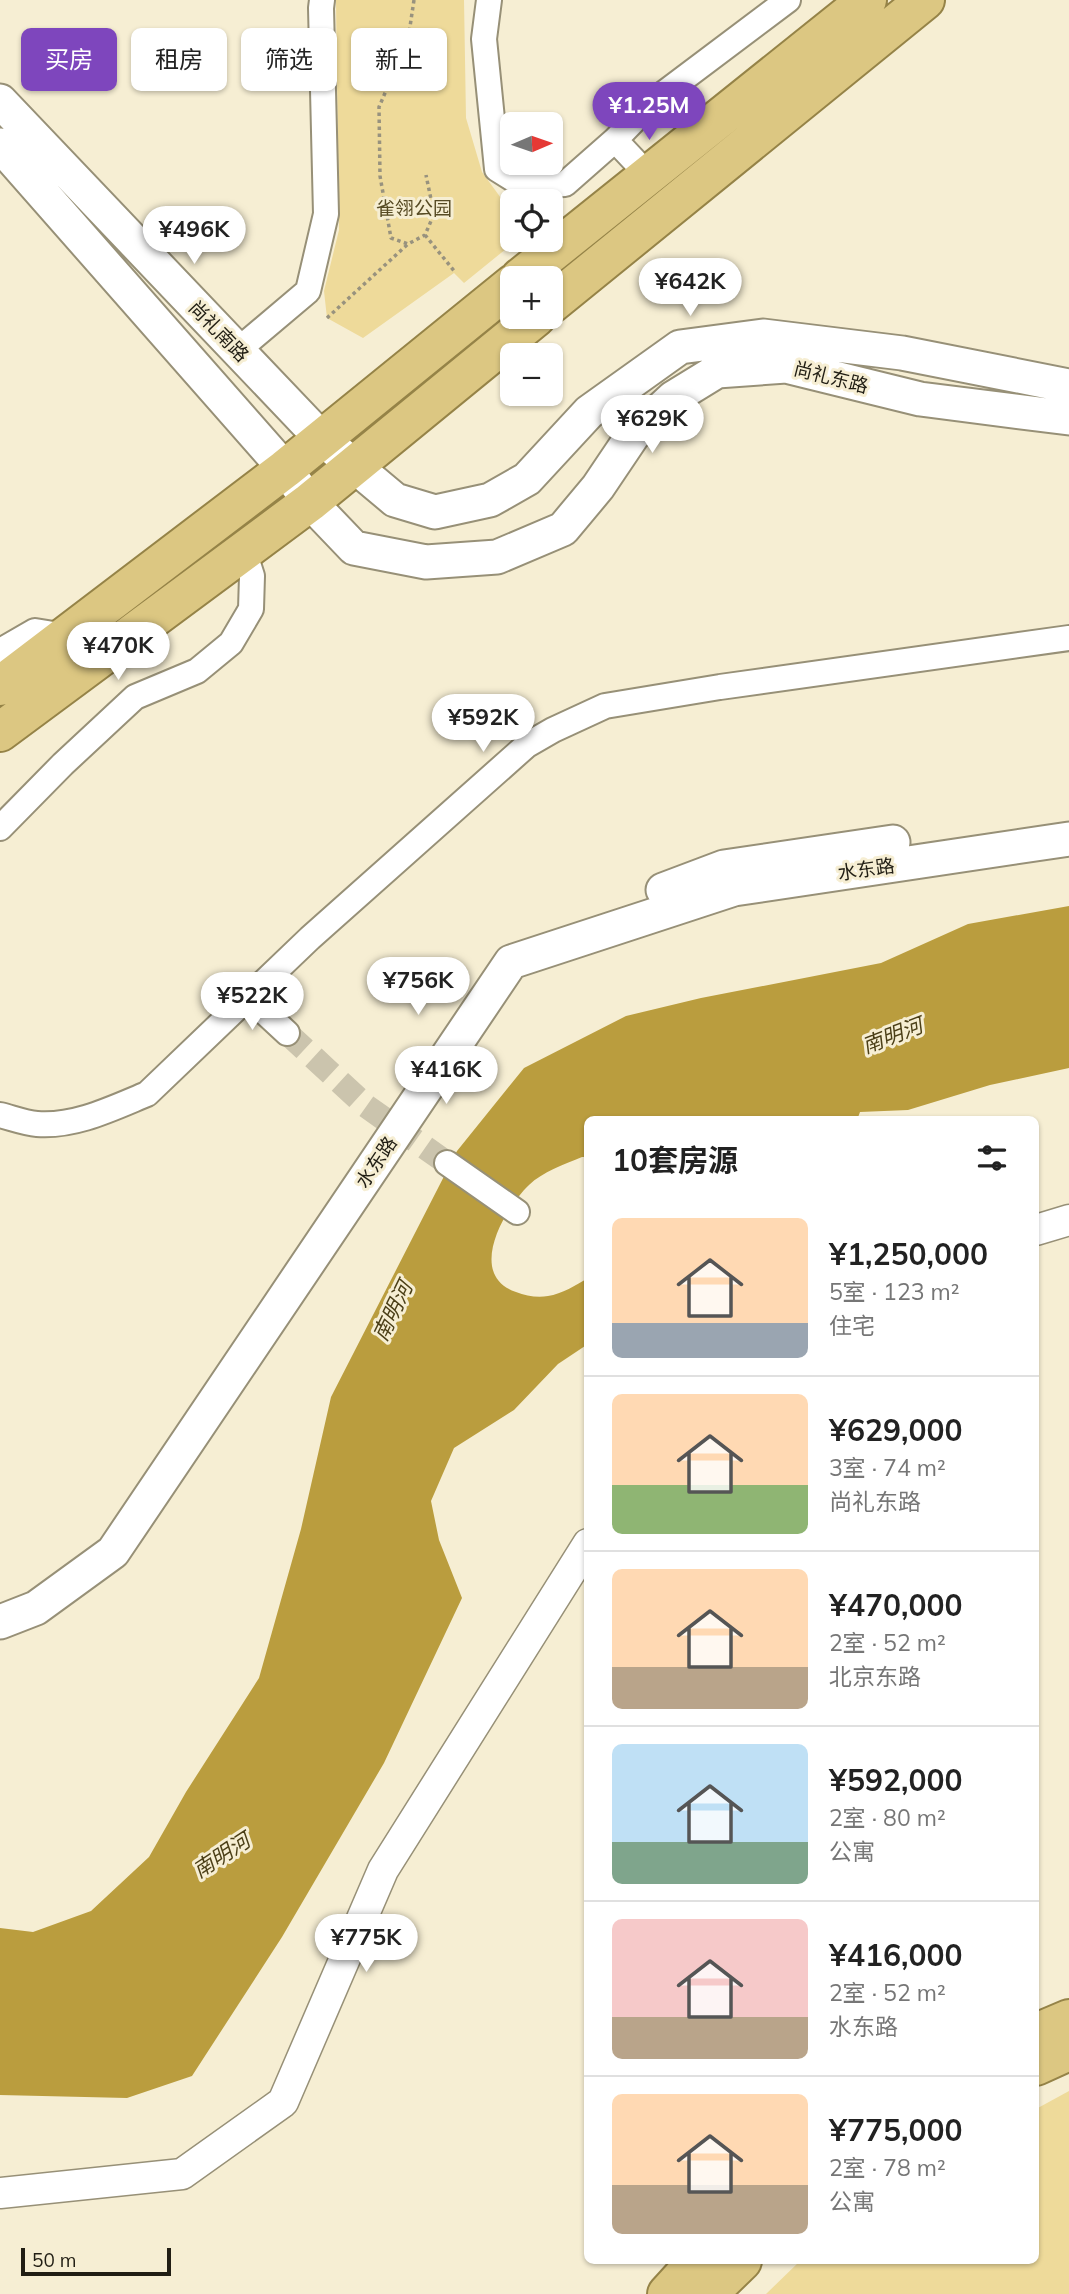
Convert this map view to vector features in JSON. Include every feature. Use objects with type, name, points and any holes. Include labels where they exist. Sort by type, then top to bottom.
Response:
[{"type":"highway","points":[[535,266],[867,0]]},
{"type":"highway","points":[[563,294],[925,0]]},
{"type":"highway","points":[[0,686],[285,469],[500,294]]},
{"type":"highway","points":[[4,728],[310,502],[521,329]]},
{"type":"highway","points":[[1039,2032],[1069,2019]]},
{"type":"highway","points":[[1039,2065],[1069,2051]]},
{"type":"highway","points":[[667,2294],[694,2264]]},
{"type":"highway","points":[[708,2294],[739,2264]]},
{"type":"main road","name":"尚礼南路","points":[[0,102],[237,351],[352,467]]},
{"type":"main road","name":"尚礼南路","points":[[0,145],[285,469],[310,502]]},
{"type":"main road","name":"尚礼东路","points":[[352,467],[395,500],[435,512],[490,500],[527,479],[589,412],[680,347],[763,336],[902,353],[1069,386]]},
{"type":"main road","name":"尚礼东路","points":[[310,502],[354,548],[426,562],[497,557],[562,529],[598,487],[634,435],[673,398],[717,370],[786,366],[920,400],[1069,418]]},
{"type":"main road","name":"水东路","points":[[0,1601],[22,1591],[86,1550],[495,953],[724,867],[1069,816]]},
{"type":"main road","name":"水东路","points":[[0,1622],[36,1608],[113,1552],[511,962],[734,889],[1069,839]]},
{"type":"street","points":[[237,351],[307,291],[320,240],[326,214],[322,0]]},
{"type":"street","points":[[489,0],[484,39],[497,169],[524,186],[565,184],[615,140],[651,103],[788,0]]},
{"type":"street","points":[[615,140],[648,175]]},
{"type":"street","points":[[0,828],[135,697],[197,671],[231,643],[251,609],[252,576],[244,551]]},
{"type":"street","points":[[0,651],[35,631],[66,636]]},
{"type":"street","points":[[0,1115],[37,1124],[71,1122],[147,1094],[310,938],[527,745],[605,706],[720,687],[1069,638]]},
{"type":"street","points":[[248,997],[287,1033]]},
{"type":"street","points":[[447,1163],[517,1212]]},
{"type":"street","points":[[1039,1229],[1069,1220]]},
{"type":"street","points":[[0,2193],[182,2174],[283,2102],[383,1870],[584,1550]]},
{"type":"path","points":[[408,244],[391,238],[380,176],[379,107],[408,40],[414,0]]},
{"type":"path","points":[[327,318],[408,244],[425,235],[434,214],[426,175]]},
{"type":"path","points":[[425,235],[455,272]]},
{"type":"green space","name":"雀翎公园","points":[[336,0],[464,0],[466,118],[482,172],[500,197],[500,252],[502,252],[464,283],[454,273],[363,338],[327,318],[324,291],[339,230]]},
{"type":"green space","points":[[1069,2091],[1069,2294],[766,2294],[797,2264],[1039,2264],[1039,2107]]},
{"type":"water","name":"南明河","points":[[1069,906],[1069,1068],[990,1085],[908,1110],[860,1112],[858,1116],[584,1116],[584,1157],[547,1172],[529,1185],[509,1209],[494,1241],[492,1257],[493,1271],[501,1284],[528,1296],[548,1296],[584,1280],[584,1347],[558,1364],[514,1410],[454,1448],[431,1501],[439,1540],[462,1598],[384,1763],[282,1937],[192,2076],[127,2098],[0,2095],[0,1928],[33,1932],[91,1911],[149,1857],[186,1792],[259,1678],[301,1529],[331,1397],[457,1151],[524,1068],[626,1016],[701,998],[881,963],[968,924]]},
{"type":"tunnel","points":[[287,1033],[366,1106],[447,1163]]}]
